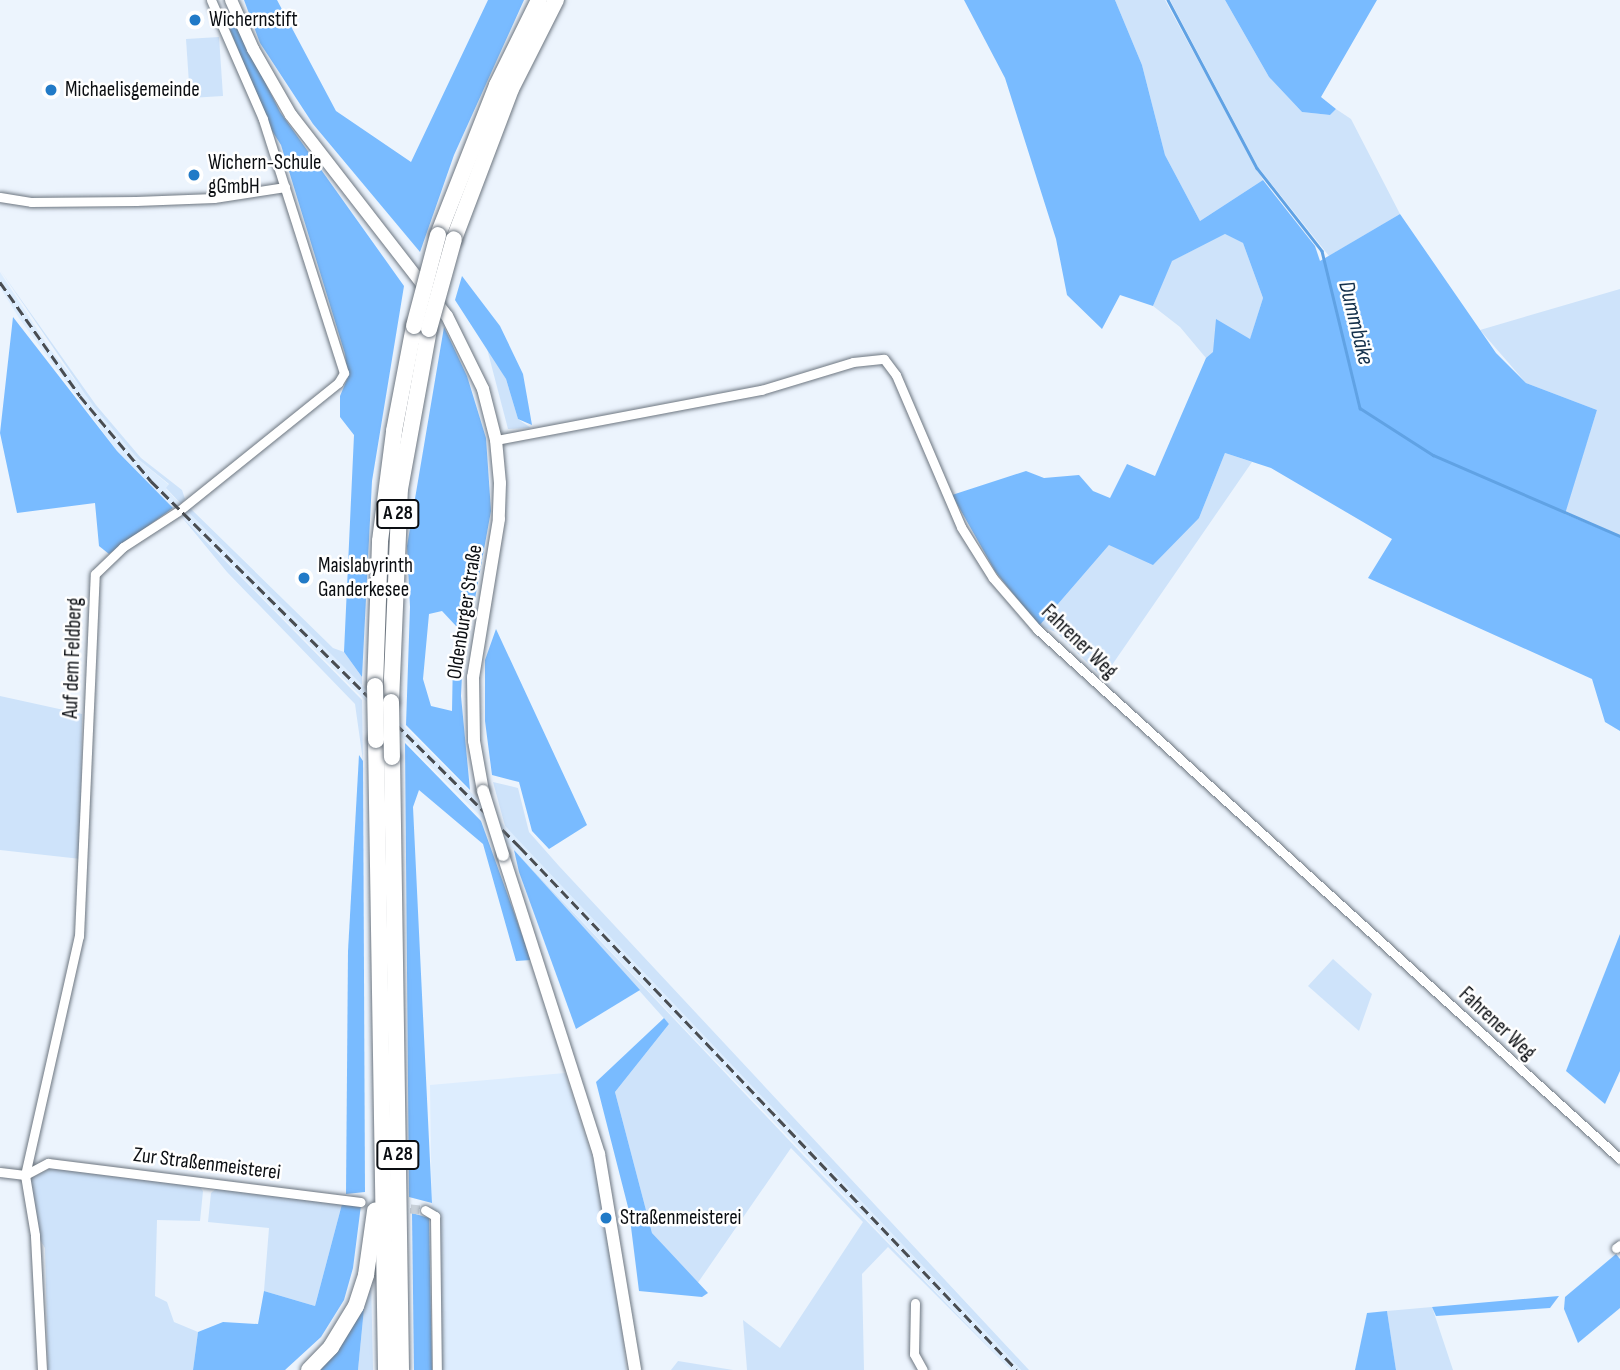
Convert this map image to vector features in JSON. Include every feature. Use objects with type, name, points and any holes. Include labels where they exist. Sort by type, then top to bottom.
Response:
[{"type":"highway","name":"A 28","points":[[386,1370],[375,686],[380,541],[394,431],[446,237],[497,85],[539,0]]},
{"type":"highway","name":"A 28","points":[[446,237],[511,89],[556,0]]},
{"type":"highway","name":"A 28","points":[[401,1370],[391,702],[400,489],[421,327]]},
{"type":"highway","points":[[309,1370],[337,1339],[356,1306],[383,1182]]},
{"type":"main road","name":"Oldenburger Straße","points":[[231,0],[271,82],[313,148],[447,316],[482,389],[496,440],[499,519],[477,640],[472,706],[483,791],[598,1154],[635,1370]]},
{"type":"street","name":"Auf dem Feldberg","points":[[42,1370],[35,1235],[25,1175],[79,936],[95,574],[123,547],[180,510],[327,391],[344,373],[262,119],[211,0]]},
{"type":"street","points":[[0,197],[31,202],[136,201],[214,198],[285,187]]},
{"type":"street","name":"Fahrener Weg","points":[[496,440],[761,390],[853,362],[884,359],[896,375],[961,527],[993,578],[1037,629],[1620,1159]]},
{"type":"street","points":[[0,1172],[25,1175],[48,1163],[31,1149]]},
{"type":"street","name":"Zur Straßenmeisterei","points":[[48,1163],[361,1202]]},
{"type":"street","points":[[425,1210],[435,1216],[437,1370]]},
{"type":"street","points":[[915,1303],[914,1354],[923,1370]]},
{"type":"shaded area","points":[[244,0],[277,0],[336,111],[411,162],[488,0],[524,0],[454,155],[420,252],[313,124],[260,43]]},
{"type":"shaded area","points":[[964,0],[1115,0],[1142,65],[1165,155],[1200,221],[1263,180],[1315,246],[1320,261],[1400,214],[1496,353],[1526,383],[1597,410],[1565,514],[1620,537],[1620,731],[1605,722],[1592,679],[1368,578],[1392,539],[1271,468],[1225,453],[1199,518],[1153,565],[1109,545],[1039,626],[995,571],[952,495],[1026,471],[1044,478],[1079,475],[1093,491],[1110,498],[1127,464],[1155,476],[1206,358],[1213,352],[1216,319],[1250,339],[1263,298],[1243,243],[1225,234],[1172,261],[1153,306],[1120,295],[1102,329],[1067,295],[1056,239],[1005,78]]},
{"type":"shaded area","points":[[1115,0],[1165,0],[1263,180],[1200,221],[1165,155],[1142,65]]},
{"type":"shaded area","points":[[1170,0],[1225,0],[1269,77],[1302,112],[1330,115],[1336,109],[1351,119],[1400,214],[1329,256],[1258,167]]},
{"type":"shaded area","points":[[1225,0],[1377,0],[1321,97],[1336,109],[1330,115],[1302,112],[1269,77]]},
{"type":"shaded area","points":[[233,18],[280,112],[404,286],[372,481],[362,677],[344,652],[354,435],[340,417],[340,396],[348,377],[345,354],[281,145],[269,126],[226,20]]},
{"type":"shaded area","points":[[219,37],[223,96],[190,98],[186,39]]},
{"type":"shaded area","points":[[1225,234],[1243,243],[1263,298],[1250,340],[1206,358],[1180,327],[1153,306],[1171,261]]},
{"type":"shaded area","points":[[0,270],[96,405],[141,458],[182,490],[185,499],[181,504],[166,488],[169,484],[138,459],[94,407]]},
{"type":"shaded area","points":[[0,272],[50,349],[138,459],[169,485],[166,489],[187,511],[537,858],[1021,1370],[1011,1370],[514,850],[117,451],[19,318],[0,287]]},
{"type":"shaded area","points":[[462,276],[500,326],[523,374],[532,425],[518,419],[506,379],[455,300]]},
{"type":"shaded area","points":[[1620,289],[1620,537],[1564,514],[1597,410],[1526,383],[1480,330]]},
{"type":"shaded area","points":[[13,317],[117,451],[173,508],[109,554],[99,546],[95,503],[17,513],[0,433]]},
{"type":"shaded area","points":[[444,327],[467,376],[486,438],[491,511],[470,626],[457,627],[442,611],[429,614],[423,679],[431,706],[452,711],[453,656],[458,651],[463,655],[461,696],[470,790],[406,725],[410,607],[407,546]]},
{"type":"shaded area","points":[[485,341],[506,379],[518,419],[531,428],[508,429]]},
{"type":"shaded area","points":[[1225,453],[1252,462],[1103,678],[1056,632],[1039,626],[1109,545],[1199,518]]},
{"type":"shaded area","points":[[190,508],[333,648],[344,652],[362,677],[362,685],[187,511]]},
{"type":"shaded area","points":[[180,515],[362,700],[363,761],[355,704],[227,572]]},
{"type":"shaded area","points":[[496,629],[587,825],[549,849],[532,831],[519,782],[492,775],[485,721],[485,660]]},
{"type":"shaded area","points":[[0,696],[82,714],[81,859],[0,850]]},
{"type":"shaded area","points":[[405,743],[481,821],[531,960],[516,961],[483,844],[419,790],[413,807],[432,1203],[409,1197]]},
{"type":"shaded area","points":[[359,755],[363,761],[365,1192],[346,1194],[348,951]]},
{"type":"shaded area","points":[[493,782],[518,788],[529,832],[1029,1370],[1021,1370],[505,826]]},
{"type":"shaded area","points":[[514,850],[1011,1370],[888,1247],[862,1274],[864,1370],[747,1370],[743,1320],[780,1348],[863,1222],[791,1148],[697,1284],[652,1233],[615,1092],[669,1024]]},
{"type":"shaded area","points":[[514,850],[640,990],[576,1029],[519,872]]},
{"type":"shaded area","points":[[1620,934],[1620,1071],[1605,1104],[1566,1071]]},
{"type":"shaded area","points":[[1333,959],[1372,994],[1359,1031],[1308,986]]},
{"type":"shaded area","points":[[664,1018],[669,1024],[615,1092],[652,1233],[708,1293],[702,1297],[639,1291],[629,1211],[596,1082]]},
{"type":"shaded area","points":[[565,1073],[595,1166],[617,1272],[626,1370],[434,1370],[430,1085]]},
{"type":"shaded area","points":[[53,1167],[197,1184],[203,1191],[200,1221],[157,1220],[155,1296],[167,1302],[174,1322],[198,1332],[193,1370],[48,1370],[45,1248],[37,1235],[29,1179]]},
{"type":"shaded area","points":[[218,1187],[342,1204],[315,1306],[264,1291],[269,1228],[208,1222],[211,1193]]},
{"type":"shaded area","points":[[342,1204],[361,1205],[353,1268],[344,1300],[321,1337],[285,1370],[193,1370],[198,1332],[223,1322],[258,1324],[264,1291],[315,1306]]},
{"type":"shaded area","points":[[412,1213],[429,1218],[432,1370],[414,1370]]},
{"type":"shaded area","points":[[1616,1254],[1620,1259],[1620,1308],[1578,1343],[1564,1309],[1565,1297]]},
{"type":"shaded area","points":[[371,1277],[373,1370],[358,1370],[365,1298]]},
{"type":"shaded area","points":[[1559,1296],[1550,1308],[1436,1316],[1432,1307]]},
{"type":"shaded area","points":[[365,1298],[358,1370],[317,1370]]},
{"type":"shaded area","points":[[1432,1307],[1453,1370],[1396,1370],[1387,1311]]},
{"type":"shaded area","points":[[1387,1311],[1396,1370],[1355,1370],[1367,1313]]},
{"type":"shaded area","points":[[678,1361],[733,1370],[671,1370]]},
{"type":"waterway","name":"Dummbäke","points":[[1168,0],[1257,168],[1322,251],[1360,408],[1433,455],[1620,536]]},
{"type":"tunnel","points":[[397,1207],[425,1210]]},
{"type":"railway","points":[[0,282],[80,396],[151,481],[520,847],[1017,1370]]},
{"type":"place","name":"Wichernstift","points":[[195,20]]},
{"type":"place","name":"Michaelisgemeinde","points":[[51,90]]},
{"type":"place","name":"Wichern-Schule gGmbH","points":[[194,175]]},
{"type":"place","name":"Maislabyrinth Ganderkesee","points":[[304,578]]},
{"type":"place","name":"Straßenmeisterei","points":[[606,1218]]}]
